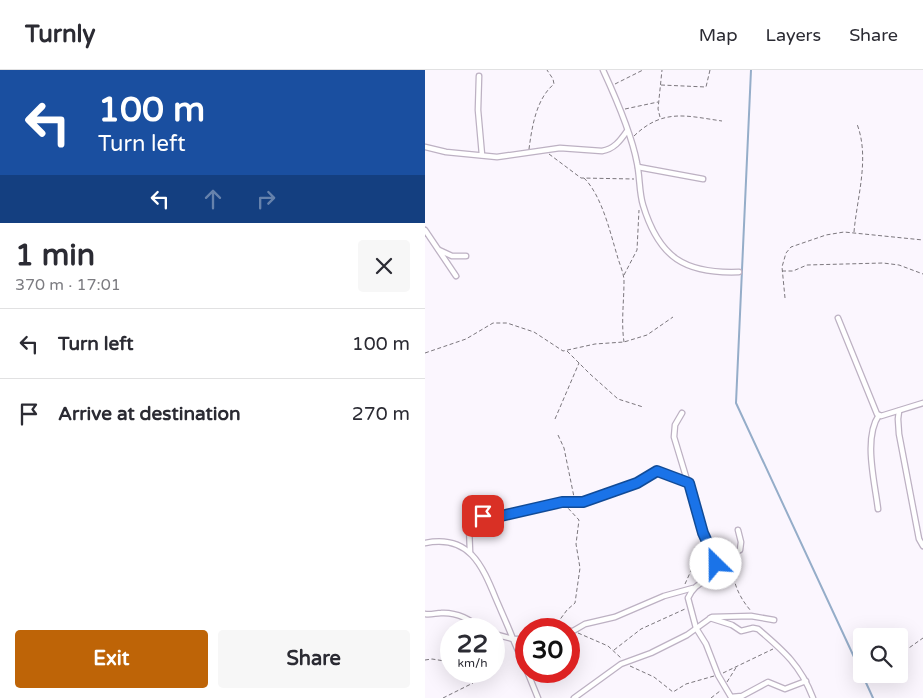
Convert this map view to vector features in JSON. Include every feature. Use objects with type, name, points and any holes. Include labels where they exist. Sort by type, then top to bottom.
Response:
[{"type":"street","points":[[603,70],[630,140],[638,166],[642,200],[656,239],[677,258],[699,270],[739,272]]},
{"type":"street","points":[[479,76],[478,110],[481,156]]},
{"type":"street","points":[[425,147],[446,152],[481,156],[506,156],[571,147],[609,150],[616,146],[627,131]]},
{"type":"street","points":[[638,166],[703,179]]},
{"type":"street","points":[[425,230],[456,276]]},
{"type":"street","points":[[438,249],[452,256],[465,256]]},
{"type":"street","points":[[838,318],[879,415]]},
{"type":"street","points":[[878,509],[872,469],[875,421],[879,415],[923,403]]},
{"type":"street","points":[[899,411],[899,434],[919,539],[923,546]]},
{"type":"street","points":[[580,626],[615,617],[646,602],[693,588],[715,574],[716,561],[705,539],[674,437],[675,425],[682,413]]},
{"type":"street","points":[[470,552],[469,526],[478,517],[510,515],[562,502],[576,502],[594,498],[637,483],[657,471],[689,483]]},
{"type":"street","points":[[716,561],[736,552],[741,546],[738,530]]},
{"type":"street","points":[[425,543],[448,541],[470,552],[484,571],[515,643]]},
{"type":"street","points":[[693,588],[688,598],[695,628],[706,644],[718,675],[731,697],[737,698],[768,682],[785,689],[806,681]]},
{"type":"street","points":[[425,614],[443,612],[466,618]]},
{"type":"street","points":[[574,698],[612,669],[625,662],[651,653],[709,618],[755,616],[774,620]]},
{"type":"street","points":[[709,618],[732,625],[741,630],[758,629],[793,660],[806,681],[813,698]]},
{"type":"street","points":[[505,637],[513,639]]},
{"type":"street","points":[[532,683],[538,698]]},
{"type":"path","points":[[528,152],[541,99],[545,92],[554,84],[547,70]]},
{"type":"path","points":[[610,86],[643,70]]},
{"type":"path","points":[[661,118],[658,109],[662,70]]},
{"type":"path","points":[[661,85],[706,87],[710,70]]},
{"type":"path","points":[[619,111],[659,102]]},
{"type":"path","points":[[630,140],[644,127],[661,118],[677,115],[723,121]]},
{"type":"path","points":[[854,233],[863,154],[862,137],[857,124]]},
{"type":"path","points":[[541,150],[556,159],[577,177],[639,180]]},
{"type":"path","points":[[584,178],[594,190],[611,230],[623,276],[623,342]]},
{"type":"path","points":[[623,276],[637,250],[637,216],[642,200]]},
{"type":"path","points":[[785,298],[782,271],[786,253],[791,247],[826,235],[854,233],[923,240]]},
{"type":"path","points":[[782,271],[793,271],[807,265],[883,263],[899,265],[923,274]]},
{"type":"path","points":[[425,353],[466,339],[493,323],[514,325],[534,332],[559,350],[567,350],[595,344],[623,342],[647,335],[673,317]]},
{"type":"path","points":[[567,350],[618,399],[643,407]]},
{"type":"path","points":[[555,419],[579,363]]},
{"type":"path","points":[[558,435],[564,448],[576,502]]},
{"type":"path","points":[[561,618],[575,603],[581,568],[576,544],[579,520],[575,513],[562,502]]},
{"type":"path","points":[[683,591],[705,539]]},
{"type":"path","points":[[736,552],[731,571],[745,604],[755,616]]},
{"type":"path","points":[[614,650],[641,629],[675,613],[691,608]]},
{"type":"path","points":[[580,635],[614,650],[625,662],[654,677],[673,692],[686,684],[718,675],[779,646]]},
{"type":"path","points":[[908,649],[923,638]]},
{"type":"path","points":[[425,660],[440,660]]},
{"type":"path","points":[[711,698],[724,686],[737,666]]},
{"type":"path","points":[[443,698],[473,684]]},
{"type":"waterway","points":[[751,70],[736,403],[853,655]]},
{"type":"waterway","points":[[866,683],[873,698]]},
{"type":"route","points":[[483,516],[510,515],[562,502],[583,502],[637,483],[653,472],[663,472],[689,483],[703,533],[716,564]]}]
